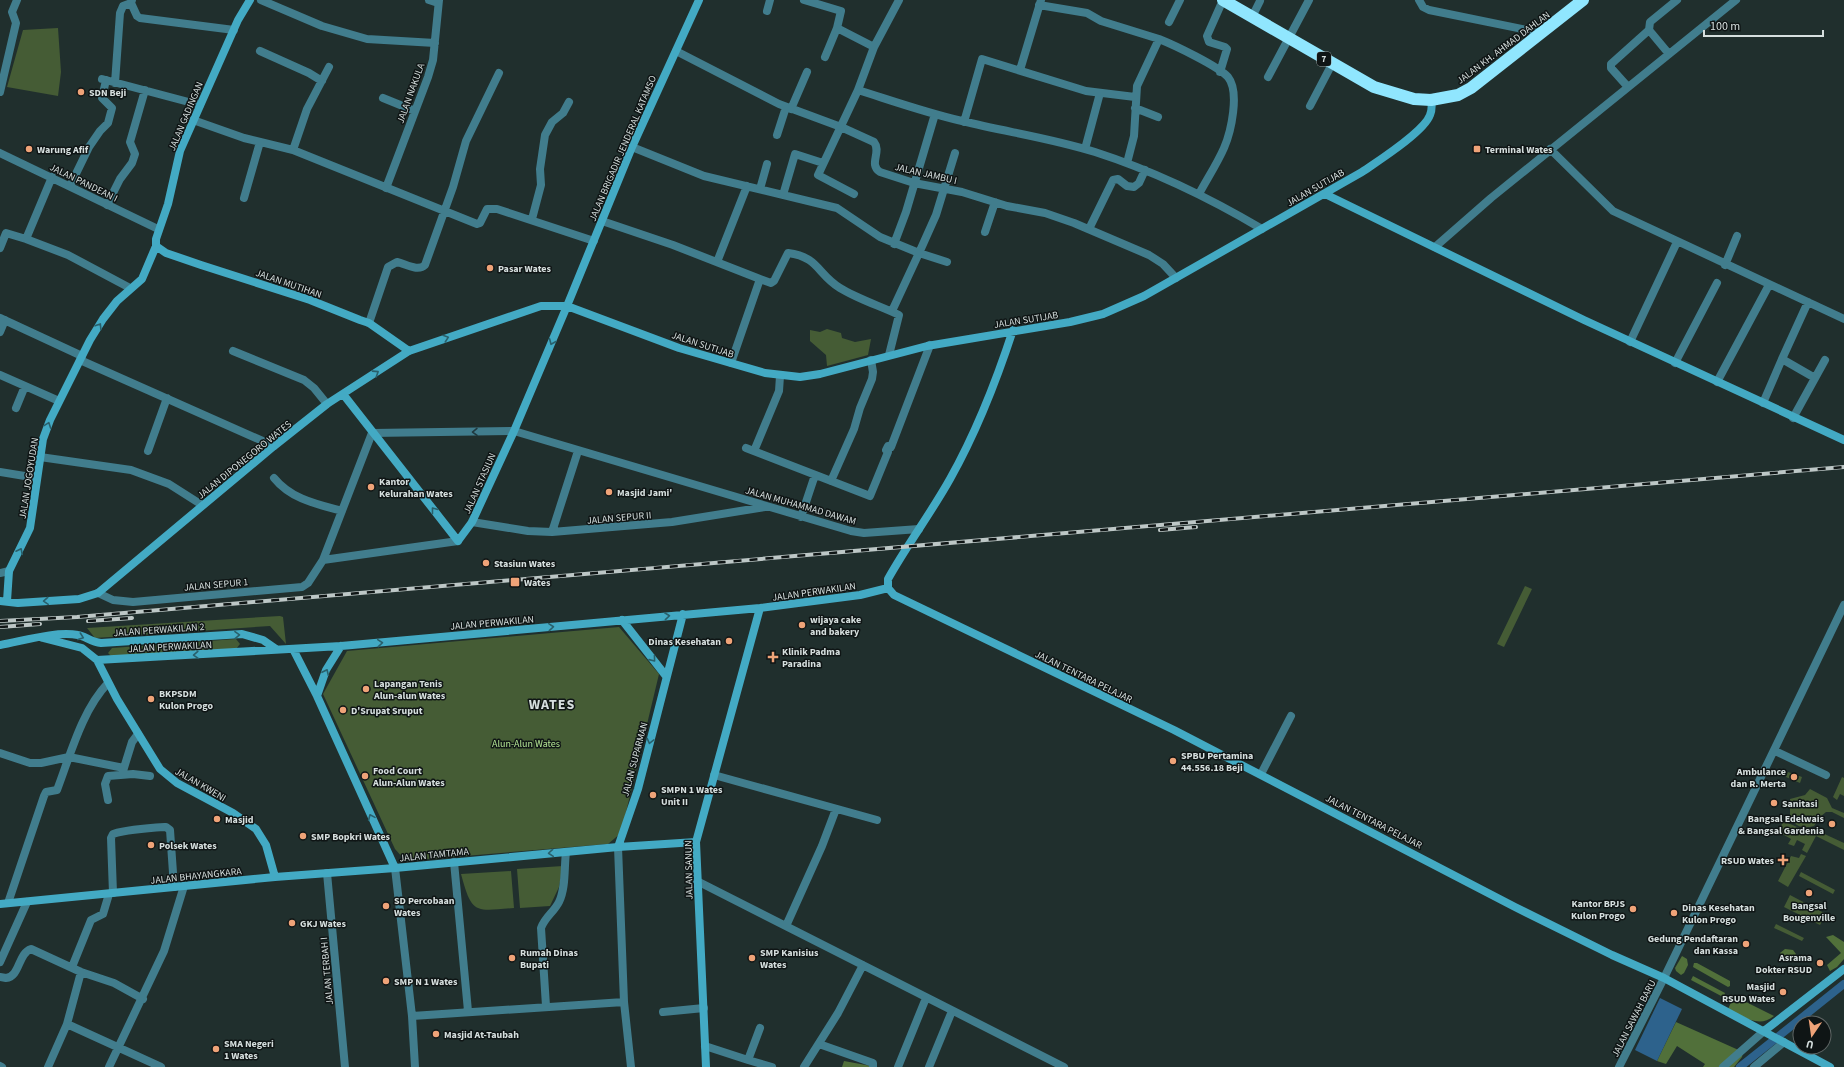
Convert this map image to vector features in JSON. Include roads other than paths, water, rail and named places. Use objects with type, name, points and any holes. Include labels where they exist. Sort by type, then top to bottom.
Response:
[{"type":"highway","name":"7","points":[[1223,0],[1374,87],[1414,99],[1431,100]]},
{"type":"highway","name":"JALAN KH. AHMAD DAHLAN","points":[[1431,100],[1458,95],[1471,88],[1583,0]]},
{"type":"main road","name":"JALAN BRIGADIR JENDERAL KATAMSO","points":[[567,306],[632,147],[699,0]]},
{"type":"main road","name":"JALAN GADINGAN","points":[[156,246],[158,229],[168,204],[180,151],[247,1]]},
{"type":"main road","name":"JALAN SUTIJAB","points":[[567,306],[680,348],[780,376],[800,377],[820,374],[930,345],[1013,330],[1070,322],[1103,314],[1144,296],[1262,228],[1325,194],[1390,152],[1418,130],[1430,116],[1431,100]]},
{"type":"main road","points":[[1325,194],[1630,342],[1793,418],[1844,440]]},
{"type":"main road","name":"JALAN MUTIHAN","points":[[156,246],[166,253],[310,300],[369,323],[409,351]]},
{"type":"main road","name":"JALAN JOGOYUDAN","points":[[98,593],[79,599],[18,603],[3,601],[9,571],[30,528],[43,439],[59,401],[103,319],[117,300],[142,279],[156,246]]},
{"type":"main road","name":"JALAN DIPONEGORO WATES","points":[[98,593],[274,446],[328,404],[409,351],[541,306],[567,306]]},
{"type":"main road","name":"JALAN STASIUN","points":[[458,541],[472,522],[514,431],[567,306]]},
{"type":"main road","points":[[888,588],[888,579],[920,529],[970,442],[990,395],[1013,330]]},
{"type":"main road","points":[[344,394],[372,433],[458,541]]},
{"type":"main road","name":"JALAN TENTARA PELAJAR","points":[[888,588],[894,595],[1174,730],[1515,907],[1612,955],[1664,978],[1830,1067]]},
{"type":"main road","name":"JALAN PERWAKILAN","points":[[97,660],[341,646],[760,608],[860,594],[888,588]]},
{"type":"main road","name":"JALAN SANUN","points":[[706,1067],[696,842],[760,608]]},
{"type":"main road","name":"JALAN SUPARMAN","points":[[618,847],[638,789],[683,614]]},
{"type":"main road","points":[[622,620],[666,676]]},
{"type":"main road","name":"JALAN PERWAKILAN 2","points":[[0,645],[62,634],[80,635],[91,642],[101,643],[242,634],[263,640],[276,649]]},
{"type":"main road","points":[[42,638],[82,648],[97,660]]},
{"type":"main road","points":[[317,696],[326,670],[341,646]]},
{"type":"main road","name":"JALAN TAMTAMA","points":[[293,649],[317,696],[395,868],[618,847],[696,842]]},
{"type":"main road","name":"JALAN KWENI","points":[[97,660],[108,683],[160,769],[169,777],[256,829],[266,845],[275,877]]},
{"type":"main road","name":"JALAN BHAYANGKARA","points":[[4,904],[275,877],[395,868]]},
{"type":"main road","points":[[1768,1033],[1844,969]]},
{"type":"street","points":[[0,92],[16,23],[12,12],[17,0]]},
{"type":"street","points":[[261,0],[322,26],[367,39],[435,43]]},
{"type":"street","points":[[429,0],[439,1]]},
{"type":"street","points":[[767,11],[770,0]]},
{"type":"street","points":[[804,0],[842,11],[837,28],[825,57]]},
{"type":"street","points":[[854,194],[819,177],[818,174],[858,90],[874,47],[899,0]]},
{"type":"street","points":[[1169,22],[1180,0]]},
{"type":"street","points":[[1220,72],[1227,49],[1209,42],[1207,36],[1223,0]]},
{"type":"street","points":[[1268,77],[1290,39],[1309,0]]},
{"type":"street","points":[[1419,0],[1423,7],[1429,10],[1542,33]]},
{"type":"street","points":[[1628,87],[1611,68],[1611,64],[1649,30],[1650,22],[1677,0]]},
{"type":"street","points":[[1435,247],[1490,198],[1736,0]]},
{"type":"street","name":"JALAN NAKULA","points":[[386,188],[428,77],[435,43],[439,1]]},
{"type":"street","points":[[1252,17],[1260,1]]},
{"type":"street","points":[[115,83],[120,13],[123,6],[131,2],[140,18],[234,30]]},
{"type":"street","points":[[1020,70],[1040,2],[1067,11],[1083,12],[1101,21],[1159,39],[1180,48],[1220,72],[1228,78],[1233,89],[1234,97],[1230,122],[1223,149],[1199,194]]},
{"type":"street","points":[[837,28],[874,47]]},
{"type":"street","points":[[1649,30],[1669,54]]},
{"type":"street","points":[[1127,163],[1134,136],[1136,108],[1135,97],[1138,82],[1159,39]]},
{"type":"street","points":[[260,51],[309,73],[322,81]]},
{"type":"street","name":"JALAN JAMBU I","points":[[676,51],[788,108],[841,127],[874,142],[876,145],[874,165],[880,172],[914,183],[944,187],[1007,206],[1045,213],[1089,229],[1149,255],[1163,264],[1176,278]]},
{"type":"street","points":[[964,122],[980,60],[1100,93],[1135,97]]},
{"type":"street","points":[[1310,106],[1332,64]]},
{"type":"street","points":[[293,150],[307,109],[329,67]]},
{"type":"street","points":[[777,135],[788,108],[807,72]]},
{"type":"street","points":[[369,323],[388,267],[397,262],[417,268],[423,268],[444,211],[466,141],[499,73]]},
{"type":"street","points":[[70,186],[89,146],[111,118],[112,108],[102,98],[104,80],[200,105]]},
{"type":"street","points":[[107,205],[120,180],[132,162],[135,154],[130,142],[145,90]]},
{"type":"street","points":[[858,90],[964,122],[1030,135],[1085,149],[1127,163],[1199,194],[1262,228]]},
{"type":"street","points":[[1085,149],[1100,93]]},
{"type":"street","points":[[383,98],[415,111]]},
{"type":"street","points":[[532,219],[541,185],[540,169],[546,135],[552,122],[563,113],[569,102]]},
{"type":"street","points":[[1136,108],[1158,117]]},
{"type":"street","points":[[894,244],[926,150],[935,114]]},
{"type":"street","points":[[193,120],[260,142],[293,150],[342,168],[386,188],[477,224],[480,223],[487,209],[492,208],[532,219],[594,241]]},
{"type":"street","points":[[244,198],[260,142]]},
{"type":"street","points":[[632,147],[698,174],[837,208],[874,233],[894,244],[947,262]]},
{"type":"street","points":[[1550,149],[1613,211],[1725,265],[1844,319]]},
{"type":"street","points":[[892,312],[936,215],[955,153]]},
{"type":"street","points":[[783,195],[795,154],[823,163]]},
{"type":"street","name":"JALAN PANDEAN I","points":[[1,155],[52,177],[158,229]]},
{"type":"street","points":[[760,189],[768,164]]},
{"type":"street","points":[[1089,229],[1113,180],[1118,178],[1127,186],[1136,186],[1145,170]]},
{"type":"street","points":[[26,239],[52,177]]},
{"type":"street","points":[[718,262],[747,186]]},
{"type":"street","points":[[985,232],[995,202]]},
{"type":"street","points":[[602,221],[773,283],[788,253],[814,262],[830,281],[841,288],[899,315],[890,355]]},
{"type":"street","points":[[0,248],[6,233],[26,239],[68,255],[130,288]]},
{"type":"street","points":[[1725,265],[1738,236]]},
{"type":"street","points":[[1630,342],[1677,242]]},
{"type":"street","points":[[731,363],[760,279]]},
{"type":"street","points":[[1675,363],[1717,283]]},
{"type":"street","points":[[1717,382],[1769,285]]},
{"type":"street","points":[[1763,404],[1808,302]]},
{"type":"street","points":[[0,332],[2,319],[81,358],[274,446]]},
{"type":"street","points":[[746,448],[870,496],[888,452],[886,450],[888,446],[891,447],[930,345]]},
{"type":"street","points":[[233,351],[304,380],[311,385],[328,404]]},
{"type":"street","points":[[1782,359],[1815,378]]},
{"type":"street","points":[[831,481],[854,429],[860,408],[872,379],[873,372],[871,360]]},
{"type":"street","points":[[1793,418],[1825,360]]},
{"type":"street","points":[[0,375],[59,401]]},
{"type":"street","points":[[754,451],[779,391],[780,376]]},
{"type":"street","points":[[16,408],[25,386]]},
{"type":"street","points":[[148,451],[167,398]]},
{"type":"street","name":"JALAN MUHAMMAD DAWAM","points":[[372,433],[514,431],[578,451],[680,479],[801,517],[864,533],[920,529]]},
{"type":"street","name":"JALAN SEPUR 1","points":[[98,593],[113,600],[133,602],[302,587],[308,583],[323,560],[372,433]]},
{"type":"street","points":[[552,532],[578,451]]},
{"type":"street","points":[[40,457],[131,470],[169,484],[202,506]]},
{"type":"street","points":[[0,472],[37,478]]},
{"type":"street","points":[[801,517],[815,475]]},
{"type":"street","points":[[274,478],[285,490],[297,498],[342,511]]},
{"type":"street","name":"JALAN SEPUR II","points":[[472,522],[528,531],[552,532],[672,522],[768,507]]},
{"type":"street","points":[[323,560],[458,541]]},
{"type":"street","points":[[0,573],[9,571]]},
{"type":"street","name":"JALAN SAWAH BARU","points":[[1618,1067],[1664,978],[1775,751],[1844,605]]},
{"type":"street","points":[[4,904],[44,796],[46,792],[56,790],[95,699],[108,683]]},
{"type":"street","points":[[1261,774],[1291,716]]},
{"type":"street","points":[[123,771],[132,742],[138,734]]},
{"type":"street","points":[[1775,751],[1826,776]]},
{"type":"street","points":[[0,753],[30,763],[52,762],[69,758],[150,776]]},
{"type":"street","points":[[108,800],[105,784],[106,778],[123,771]]},
{"type":"street","points":[[714,775],[877,820]]},
{"type":"street","points":[[786,926],[822,846],[836,809]]},
{"type":"street","points":[[72,967],[91,920],[101,916],[105,911],[111,893],[111,838],[113,834],[148,828],[166,827],[170,830],[174,887]]},
{"type":"street","points":[[618,847],[624,1002],[631,1067]]},
{"type":"street","points":[[546,1006],[541,928],[544,920],[560,901],[563,891],[566,852]]},
{"type":"street","points":[[454,862],[468,1011]]},
{"type":"street","points":[[395,868],[412,1016],[414,1067]]},
{"type":"street","name":"JALAN TERBAH I","points":[[327,873],[345,1067]]},
{"type":"street","points":[[697,881],[1064,1067]]},
{"type":"street","points":[[109,1067],[142,998],[170,934],[184,886]]},
{"type":"street","points":[[0,962],[27,902]]},
{"type":"street","points":[[0,977],[6,978],[12,976],[25,953],[31,949],[82,972],[114,983],[142,998]]},
{"type":"street","points":[[804,1067],[838,1013],[863,965]]},
{"type":"street","points":[[48,1067],[67,1024],[82,972]]},
{"type":"street","points":[[898,1067],[926,998]]},
{"type":"street","points":[[412,1016],[468,1011],[624,1002]]},
{"type":"street","points":[[663,1012],[704,1008]]},
{"type":"street","points":[[928,1067],[952,1011]]},
{"type":"street","points":[[67,1024],[161,1067]]},
{"type":"street","points":[[748,1060],[760,1028]]},
{"type":"street","points":[[1723,1067],[1768,1033]]},
{"type":"street","points":[[1754,1067],[1783,1042]]},
{"type":"street","points":[[819,1044],[873,1062],[873,1067]]},
{"type":"street","points":[[705,1046],[772,1067]]},
{"type":"water","points":[[1660,998],[1682,1009],[1657,1061],[1635,1050]]},
{"type":"waterway","points":[[1740,1067],[1844,984]]},
{"type":"railway","points":[[0,621],[77,617],[1844,467]]},
{"type":"railway","points":[[1160,530],[1196,527]]},
{"type":"railway","points":[[88,621],[132,618]]},
{"type":"railway","points":[[0,627],[40,624]]},
{"type":"place","name":"SDN Beji","points":[[81,92]]},
{"type":"place","name":"Warung Afif","points":[[29,149]]},
{"type":"place","name":"Terminal Wates","points":[[1477,149]]},
{"type":"place","name":"Pasar Wates","points":[[490,268]]},
{"type":"place","name":"Kantor Kelurahan Wates","points":[[371,487]]},
{"type":"place","name":"Masjid Jami'","points":[[609,492]]},
{"type":"place","name":"Stasiun Wates","points":[[486,563]]},
{"type":"place","name":"Wates","points":[[515,582]]},
{"type":"place","name":"wijaya cake and bakery","points":[[802,625]]},
{"type":"place","name":"Dinas Kesehatan","points":[[729,641]]},
{"type":"place","name":"Klinik Padma Paradina","points":[[773,657]]},
{"type":"place","name":"Lapangan Tenis Alun-alun Wates","points":[[366,689]]},
{"type":"place","name":"BKPSDM Kulon Progo","points":[[151,699]]},
{"type":"place","name":"D'Srupat Sruput","points":[[343,710]]},
{"type":"place","name":"SPBU Pertamina 44.556.18 Beji","points":[[1173,761]]},
{"type":"place","name":"Food Court Alun-Alun Wates","points":[[365,776]]},
{"type":"place","name":"Ambulance dan R. Merta","points":[[1794,777]]},
{"type":"place","name":"SMPN 1 Wates Unit II","points":[[653,795]]},
{"type":"place","name":"Sanitasi","points":[[1774,803]]},
{"type":"place","name":"Masjid","points":[[217,819]]},
{"type":"place","name":"Bangsal Edelwais & Bangsal Gardenia","points":[[1832,824]]},
{"type":"place","name":"SMP Bopkri Wates","points":[[303,836]]},
{"type":"place","name":"Polsek Wates","points":[[151,845]]},
{"type":"place","name":"RSUD Wates","points":[[1783,860]]},
{"type":"place","name":"Bangsal Bougenville","points":[[1809,893]]},
{"type":"place","name":"SD Percobaan Wates","points":[[386,906]]},
{"type":"place","name":"Kantor BPJS Kulon Progo","points":[[1633,909]]},
{"type":"place","name":"Dinas Kesehatan Kulon Progo","points":[[1674,913]]},
{"type":"place","name":"GKJ Wates","points":[[292,923]]},
{"type":"place","name":"Gedung Pendaftaran dan Kassa","points":[[1746,944]]},
{"type":"place","name":"Rumah Dinas Bupati","points":[[512,958]]},
{"type":"place","name":"SMP Kanisius Wates","points":[[752,958]]},
{"type":"place","name":"Asrama Dokter RSUD","points":[[1820,963]]},
{"type":"place","name":"SMP N 1 Wates","points":[[386,981]]},
{"type":"place","name":"Masjid RSUD Wates","points":[[1783,992]]},
{"type":"place","name":"Masjid At-Taubah","points":[[436,1034]]},
{"type":"place","name":"SMA Negeri 1 Wates","points":[[216,1049]]},
{"type":"district","name":"WATES","points":[[552,704]]},
{"type":"park label","name":"Alun-Alun Wates","points":[[526,743]]}]
